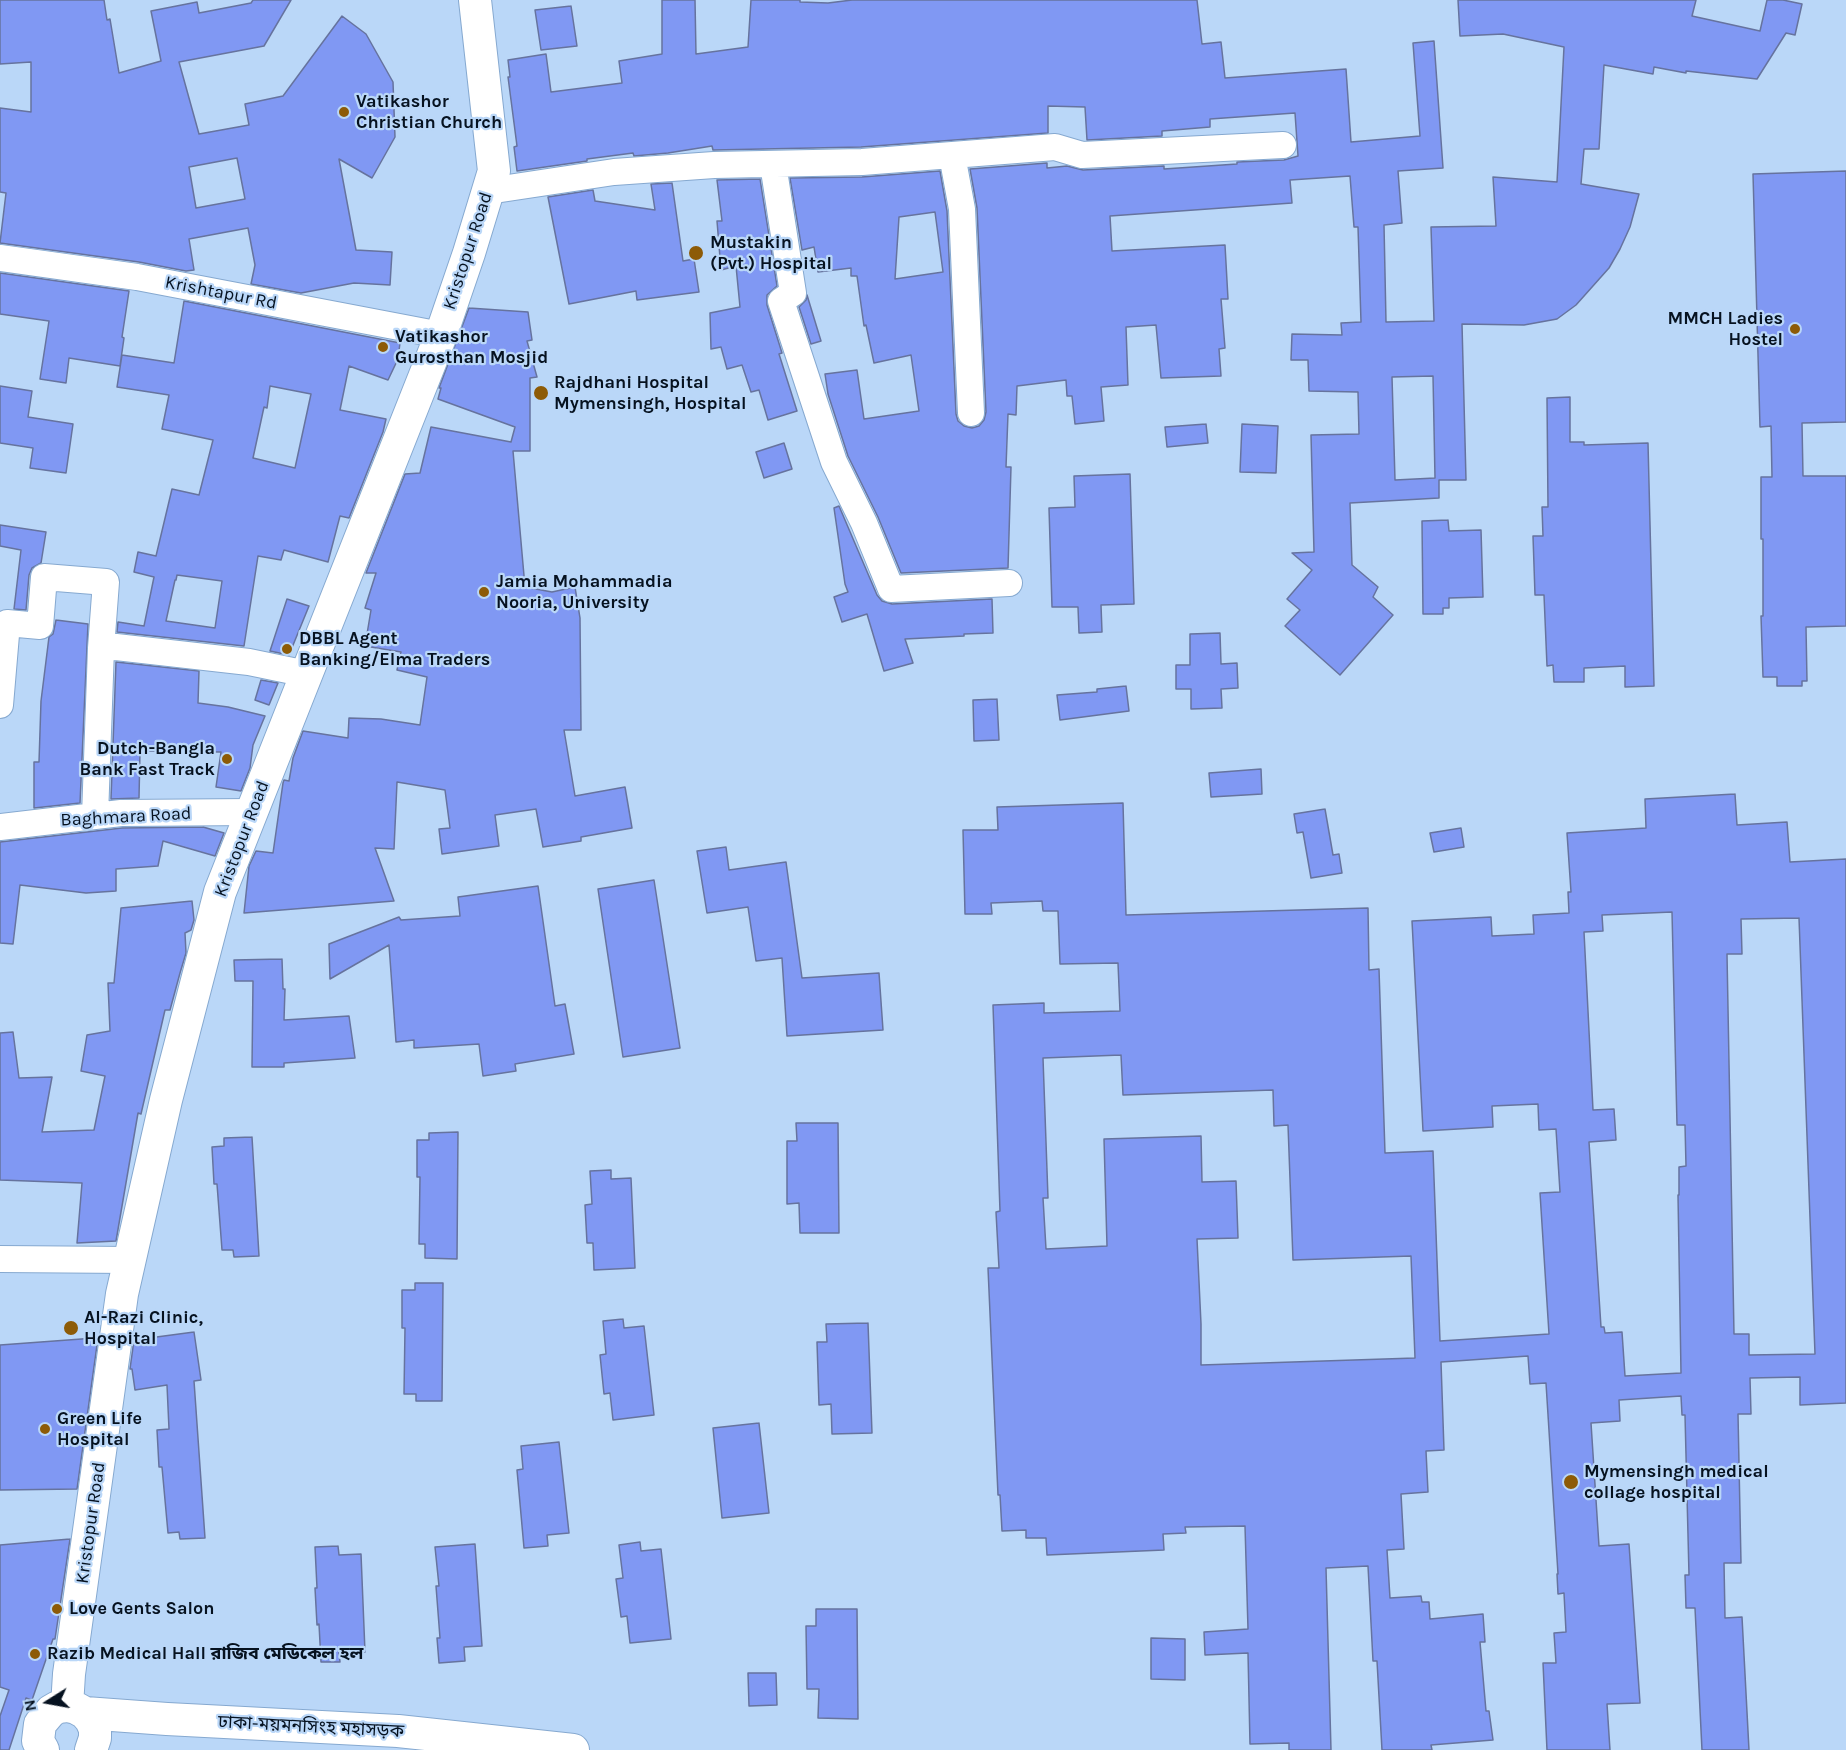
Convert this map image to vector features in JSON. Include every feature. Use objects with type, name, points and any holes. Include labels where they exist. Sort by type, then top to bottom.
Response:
[{"type":"main road","name":"Kristopur Road","points":[[76,1709],[69,1674],[122,1294],[166,1100],[220,892],[441,335],[494,171],[475,0]]},
{"type":"main road","points":[[36,1747],[40,1724],[51,1711],[76,1709],[91,1720],[95,1729],[95,1738],[90,1750]]},
{"type":"main road","name":"ঢাকা-ময়মনসিংহ মহাসড়ক","points":[[76,1709],[167,1719],[398,1731],[573,1750]]},
{"type":"street","points":[[488,191],[614,172],[714,165],[862,162],[1055,147],[1082,155],[1283,145]]},
{"type":"street","points":[[952,155],[962,208],[971,413]]},
{"type":"street","points":[[773,164],[793,293],[781,301],[834,462],[864,523],[891,590],[1009,583]]},
{"type":"street","name":"Krishtapur Rd","points":[[0,258],[137,277],[441,335]]},
{"type":"street","points":[[0,705],[2,660],[7,623],[40,626],[44,577],[106,582],[101,648],[95,816]]},
{"type":"street","points":[[101,648],[116,647],[249,662],[307,674]]},
{"type":"street","name":"Baghmara Road","points":[[0,826],[121,813],[252,812]]},
{"type":"street","points":[[0,1258],[130,1260]]},
{"type":"building","points":[[0,0],[104,0],[107,20],[110,19],[119,73],[161,61],[151,11],[197,2],[199,13],[251,3],[253,0],[291,0],[264,46],[179,62],[199,134],[249,125],[245,104],[283,96],[342,16],[366,34],[393,82],[395,137],[372,178],[339,159],[356,250],[392,252],[390,285],[354,283],[301,293],[251,284],[255,265],[248,228],[189,239],[194,270],[186,271],[139,262],[0,243],[6,193],[0,192],[0,108],[31,112],[31,62],[0,64]],"holes":[[[237,158],[245,199],[196,208],[189,167]]]},
{"type":"building","points":[[662,0],[695,0],[696,54],[748,47],[751,0],[800,0],[800,2],[828,3],[852,0],[1197,0],[1202,44],[1221,42],[1225,78],[1346,69],[1351,142],[1420,136],[1413,43],[1434,41],[1443,168],[1398,171],[1402,223],[1384,225],[1386,322],[1434,321],[1431,227],[1496,226],[1493,177],[1557,182],[1564,47],[1503,34],[1460,36],[1458,0],[1696,0],[1692,16],[1760,31],[1767,0],[1783,0],[1802,4],[1795,35],[1786,33],[1757,79],[1686,71],[1686,73],[1654,67],[1653,74],[1604,65],[1599,149],[1584,149],[1581,184],[1639,194],[1630,227],[1609,268],[1576,305],[1557,319],[1524,325],[1462,324],[1466,480],[1439,480],[1439,498],[1350,503],[1352,565],[1378,587],[1373,597],[1393,615],[1340,675],[1285,626],[1300,610],[1287,599],[1312,570],[1292,553],[1314,552],[1311,435],[1359,434],[1358,392],[1309,391],[1308,360],[1291,360],[1292,334],[1342,335],[1341,323],[1361,322],[1358,227],[1354,227],[1350,176],[1290,180],[1292,203],[1110,216],[1112,251],[1225,245],[1228,299],[1221,299],[1225,348],[1219,349],[1221,376],[1161,378],[1156,325],[1126,327],[1128,385],[1101,387],[1104,421],[1075,424],[1072,396],[1067,396],[1066,380],[1017,386],[1016,415],[1008,414],[1006,467],[1011,467],[1008,568],[901,573],[878,517],[848,456],[828,394],[825,374],[857,370],[864,419],[919,411],[911,355],[874,363],[866,325],[864,326],[857,276],[851,276],[851,268],[818,272],[814,247],[802,250],[790,178],[862,177],[940,171],[947,211],[956,414],[958,421],[972,428],[979,426],[986,412],[977,208],[970,169],[1047,163],[1047,168],[1067,166],[1083,170],[1164,166],[1164,169],[1284,160],[1298,156],[1295,113],[1210,119],[1210,127],[1162,131],[1162,136],[1087,140],[1085,107],[1048,106],[1048,133],[861,147],[713,150],[712,146],[668,153],[634,156],[633,153],[517,171],[514,147],[517,146],[508,60],[546,54],[551,92],[622,83],[619,61],[662,54]],"holes":[[[935,212],[943,272],[895,279],[899,217]],[[1433,376],[1435,478],[1395,480],[1392,377]]]},
{"type":"building","points":[[571,6],[577,46],[541,50],[535,10]]},
{"type":"building","points":[[1846,171],[1846,422],[1802,423],[1803,476],[1846,476],[1846,626],[1806,627],[1807,681],[1802,681],[1802,686],[1777,686],[1777,677],[1763,677],[1761,477],[1772,477],[1771,426],[1760,427],[1753,174]]},
{"type":"building","points":[[760,179],[777,286],[767,295],[767,305],[797,411],[768,420],[759,390],[751,392],[742,365],[727,369],[721,347],[711,349],[710,313],[740,307],[736,266],[721,270],[717,221],[722,221],[717,180]]},
{"type":"building","points":[[672,183],[683,261],[694,259],[699,292],[637,300],[636,291],[569,304],[548,197],[593,190],[595,201],[655,210],[651,184]]},
{"type":"building","points":[[0,273],[129,291],[120,366],[69,358],[66,383],[40,379],[49,321],[0,314]]},
{"type":"building","points":[[807,295],[821,341],[811,344],[799,307],[806,300]]},
{"type":"building","points":[[184,301],[400,343],[398,359],[388,380],[349,366],[340,410],[386,419],[349,518],[340,516],[328,562],[284,550],[281,560],[258,556],[244,646],[117,632],[118,622],[144,626],[154,577],[134,572],[138,552],[156,556],[172,489],[199,495],[213,440],[162,429],[169,395],[117,387],[122,355],[174,363]],"holes":[[[270,386],[311,394],[295,468],[253,458],[264,407],[267,408]],[[177,575],[222,581],[215,628],[166,621]]]},
{"type":"building","points":[[469,308],[528,312],[532,340],[527,341],[537,377],[530,378],[530,451],[513,451],[525,587],[552,592],[575,587],[580,618],[581,730],[564,730],[575,796],[625,787],[632,828],[581,837],[581,841],[543,847],[536,809],[495,815],[499,846],[442,854],[439,829],[450,828],[445,790],[397,782],[394,849],[375,848],[394,901],[244,913],[249,866],[256,851],[273,853],[283,783],[284,780],[289,781],[293,758],[303,731],[348,738],[349,718],[381,719],[420,725],[427,677],[397,670],[401,652],[365,646],[371,610],[365,608],[376,573],[366,573],[405,474],[420,473],[431,427],[511,442],[515,427],[438,399],[441,388],[439,388]]},
{"type":"building","points":[[0,386],[32,391],[28,417],[73,424],[66,473],[30,468],[33,448],[0,443]]},
{"type":"building","points":[[1570,397],[1570,442],[1584,442],[1584,445],[1648,443],[1654,686],[1625,687],[1625,666],[1584,668],[1584,682],[1554,682],[1553,665],[1547,666],[1544,595],[1535,595],[1533,536],[1543,536],[1542,507],[1548,507],[1547,398]]},
{"type":"building","points":[[1206,424],[1208,443],[1167,447],[1165,427]]},
{"type":"building","points":[[1242,424],[1278,426],[1276,473],[1240,472]]},
{"type":"building","points":[[784,443],[792,469],[764,478],[756,452]]},
{"type":"building","points":[[1130,474],[1134,604],[1101,605],[1102,632],[1079,633],[1078,607],[1052,607],[1049,508],[1075,507],[1074,476]]},
{"type":"building","points":[[839,506],[877,595],[882,601],[892,604],[992,599],[993,633],[905,639],[913,663],[884,671],[867,614],[842,622],[834,597],[848,592],[834,508]]},
{"type":"building","points":[[1448,520],[1449,531],[1481,530],[1483,597],[1449,598],[1449,608],[1443,608],[1443,614],[1423,614],[1422,521]]},
{"type":"building","points":[[0,525],[46,532],[41,563],[32,568],[29,575],[26,610],[14,609],[21,550],[0,546]]},
{"type":"building","points":[[287,599],[309,606],[289,655],[270,651]]},
{"type":"building","points":[[56,620],[88,624],[80,803],[34,808],[34,762],[39,762],[41,701],[49,637],[53,634]]},
{"type":"building","points":[[1220,633],[1221,664],[1237,663],[1238,688],[1221,689],[1222,708],[1191,709],[1191,689],[1176,689],[1176,665],[1190,665],[1190,634]]},
{"type":"building","points":[[116,662],[199,671],[198,703],[265,716],[253,745],[250,768],[241,791],[216,787],[221,752],[140,751],[139,798],[111,799]]},
{"type":"building","points":[[261,680],[278,683],[269,705],[255,700]]},
{"type":"building","points":[[1126,686],[1129,711],[1060,720],[1057,695],[1097,692],[1097,689]]},
{"type":"building","points":[[997,699],[999,740],[974,741],[973,700]]},
{"type":"building","points":[[1261,769],[1262,794],[1211,797],[1209,773]]},
{"type":"building","points":[[1735,794],[1737,825],[1787,822],[1790,862],[1846,859],[1846,1403],[1800,1405],[1800,1377],[1750,1378],[1751,1414],[1738,1414],[1741,1563],[1724,1563],[1725,1618],[1742,1617],[1749,1750],[1702,1750],[1695,1608],[1686,1608],[1685,1575],[1689,1575],[1685,1415],[1682,1415],[1681,1396],[1619,1400],[1620,1421],[1591,1423],[1599,1546],[1629,1544],[1640,1703],[1607,1704],[1610,1750],[1547,1750],[1543,1663],[1556,1663],[1554,1633],[1566,1632],[1564,1593],[1558,1594],[1546,1383],[1530,1384],[1528,1356],[1441,1362],[1444,1450],[1426,1451],[1428,1492],[1401,1494],[1404,1549],[1387,1550],[1390,1598],[1421,1596],[1422,1602],[1429,1602],[1430,1619],[1483,1614],[1485,1642],[1480,1642],[1486,1711],[1489,1711],[1493,1740],[1431,1745],[1432,1750],[1382,1750],[1377,1661],[1373,1661],[1368,1566],[1326,1568],[1331,1750],[1289,1750],[1289,1743],[1250,1744],[1248,1653],[1205,1655],[1204,1632],[1248,1629],[1245,1526],[1185,1527],[1186,1533],[1163,1534],[1164,1550],[1047,1555],[1046,1538],[1026,1538],[1026,1530],[1002,1531],[1000,1495],[998,1495],[988,1268],[999,1268],[996,1212],[1000,1211],[993,1005],[1044,1003],[1044,1013],[1120,1011],[1118,963],[1060,964],[1058,911],[1043,911],[1042,901],[991,903],[992,914],[965,914],[963,830],[998,830],[997,807],[1123,803],[1126,915],[1368,908],[1369,970],[1379,969],[1385,1153],[1433,1151],[1440,1341],[1549,1334],[1540,1193],[1560,1192],[1556,1129],[1539,1130],[1538,1104],[1492,1106],[1493,1127],[1423,1131],[1412,921],[1491,917],[1492,936],[1534,934],[1533,915],[1569,913],[1568,892],[1571,892],[1567,833],[1646,828],[1645,799]],"holes":[[[1672,912],[1677,1125],[1685,1125],[1686,1166],[1679,1167],[1678,1195],[1681,1373],[1625,1376],[1622,1332],[1605,1333],[1604,1327],[1601,1327],[1589,1142],[1616,1140],[1614,1109],[1593,1110],[1584,932],[1603,931],[1602,915]],[[1799,918],[1815,1354],[1749,1355],[1749,1334],[1734,1334],[1727,954],[1742,954],[1741,919]],[[1121,1055],[1123,1095],[1273,1090],[1274,1126],[1288,1125],[1293,1260],[1411,1256],[1415,1358],[1201,1365],[1197,1239],[1238,1238],[1236,1181],[1202,1182],[1201,1136],[1104,1139],[1107,1246],[1046,1249],[1043,1198],[1048,1198],[1043,1058]]]},
{"type":"building","points":[[1325,809],[1333,855],[1339,854],[1342,873],[1311,878],[1303,832],[1297,833],[1294,814]]},
{"type":"building","points":[[203,827],[224,833],[215,856],[163,841],[158,866],[116,869],[116,891],[86,893],[20,885],[13,944],[0,943],[0,842],[122,828]]},
{"type":"building","points":[[1461,828],[1464,847],[1434,852],[1430,833]]},
{"type":"building","points":[[726,847],[729,870],[786,862],[802,978],[879,973],[883,1030],[787,1036],[782,958],[756,961],[748,907],[707,913],[697,851]]},
{"type":"building","points":[[654,880],[680,1048],[623,1057],[598,889]]},
{"type":"building","points":[[538,886],[555,1006],[565,1004],[574,1054],[515,1064],[516,1071],[483,1076],[479,1044],[414,1048],[414,1040],[396,1042],[389,945],[330,979],[329,944],[399,917],[401,920],[460,916],[458,897]]},
{"type":"building","points":[[192,901],[194,920],[191,930],[185,933],[186,953],[170,1010],[165,1010],[141,1114],[138,1113],[116,1241],[77,1243],[82,1183],[0,1180],[0,1033],[13,1032],[19,1078],[52,1077],[42,1132],[94,1130],[105,1076],[81,1071],[87,1035],[110,1031],[108,983],[114,983],[121,908]]},
{"type":"building","points":[[282,959],[283,989],[285,989],[284,1020],[349,1016],[355,1058],[284,1063],[284,1067],[252,1067],[253,981],[235,981],[234,960]]},
{"type":"building","points":[[796,1123],[838,1123],[839,1233],[800,1233],[799,1203],[787,1204],[787,1141],[797,1141]]},
{"type":"building","points":[[458,1132],[457,1259],[425,1258],[425,1244],[419,1244],[420,1177],[417,1177],[417,1140],[429,1140],[429,1133]]},
{"type":"building","points":[[252,1137],[259,1256],[234,1257],[233,1250],[222,1250],[212,1147],[224,1146],[224,1138]]},
{"type":"building","points":[[611,1170],[611,1179],[631,1178],[635,1268],[594,1270],[593,1243],[587,1243],[585,1205],[592,1204],[590,1171]]},
{"type":"building","points":[[415,1283],[443,1283],[442,1401],[416,1401],[416,1394],[404,1394],[405,1328],[402,1328],[402,1290],[415,1290]]},
{"type":"building","points":[[623,1319],[624,1328],[644,1326],[654,1415],[613,1420],[610,1393],[604,1394],[600,1355],[606,1354],[603,1321]]},
{"type":"building","points":[[868,1323],[872,1433],[832,1434],[831,1404],[819,1405],[817,1342],[827,1342],[826,1324]]},
{"type":"building","points":[[194,1332],[201,1380],[194,1381],[205,1538],[180,1539],[179,1532],[168,1533],[162,1467],[159,1467],[157,1430],[169,1429],[167,1385],[135,1390],[132,1369],[130,1369],[134,1340]]},
{"type":"building","points":[[95,1338],[95,1345],[97,1345],[77,1489],[0,1490],[0,1345]]},
{"type":"building","points":[[759,1423],[769,1513],[722,1518],[713,1428]]},
{"type":"building","points":[[559,1442],[569,1533],[547,1535],[548,1546],[524,1548],[517,1470],[523,1469],[521,1446]]},
{"type":"building","points":[[70,1539],[55,1639],[53,1639],[32,1700],[26,1698],[9,1750],[0,1750],[0,1716],[9,1690],[0,1687],[0,1545]]},
{"type":"building","points":[[640,1542],[641,1551],[661,1549],[671,1639],[630,1643],[627,1616],[621,1617],[616,1579],[623,1578],[619,1545]]},
{"type":"building","points":[[475,1544],[482,1646],[464,1647],[465,1661],[439,1663],[437,1638],[440,1638],[436,1586],[439,1586],[435,1547]]},
{"type":"building","points":[[338,1546],[339,1555],[361,1554],[365,1652],[339,1652],[340,1662],[321,1662],[315,1588],[317,1588],[315,1547]]},
{"type":"building","points":[[816,1609],[857,1609],[858,1719],[818,1718],[819,1689],[807,1689],[806,1626],[816,1626]]},
{"type":"building","points":[[1151,1638],[1185,1639],[1185,1680],[1151,1679]]},
{"type":"building","points":[[748,1673],[776,1673],[777,1705],[749,1706]]},
{"type":"place","name":"Vatikashor Christian Church","points":[[344,112]]},
{"type":"place","name":"Mustakin (Pvt.) Hospital","points":[[696,253]]},
{"type":"place","name":"MMCH Ladies Hostel","points":[[1795,329]]},
{"type":"place","name":"Vatikashor Gurosthan Mosjid","points":[[383,347]]},
{"type":"place","name":"Rajdhani Hospital Mymensingh, Hospital","points":[[541,393]]},
{"type":"place","name":"Jamia Mohammadia Nooria, University","points":[[484,592]]},
{"type":"place","name":"DBBL Agent Banking/Elma Traders","points":[[287,649]]},
{"type":"place","name":"Dutch-Bangla Bank Fast Track","points":[[227,759]]},
{"type":"place","name":"Al-Razi Clinic, Hospital","points":[[71,1328]]},
{"type":"place","name":"Green Life Hospital","points":[[45,1429]]},
{"type":"place","name":"Mymensingh medical collage hospital","points":[[1571,1482]]},
{"type":"place","name":"Love Gents Salon","points":[[57,1609]]},
{"type":"place","name":"Razib Medical Hall রাজিব মেডিকেল হল","points":[[35,1654]]}]
